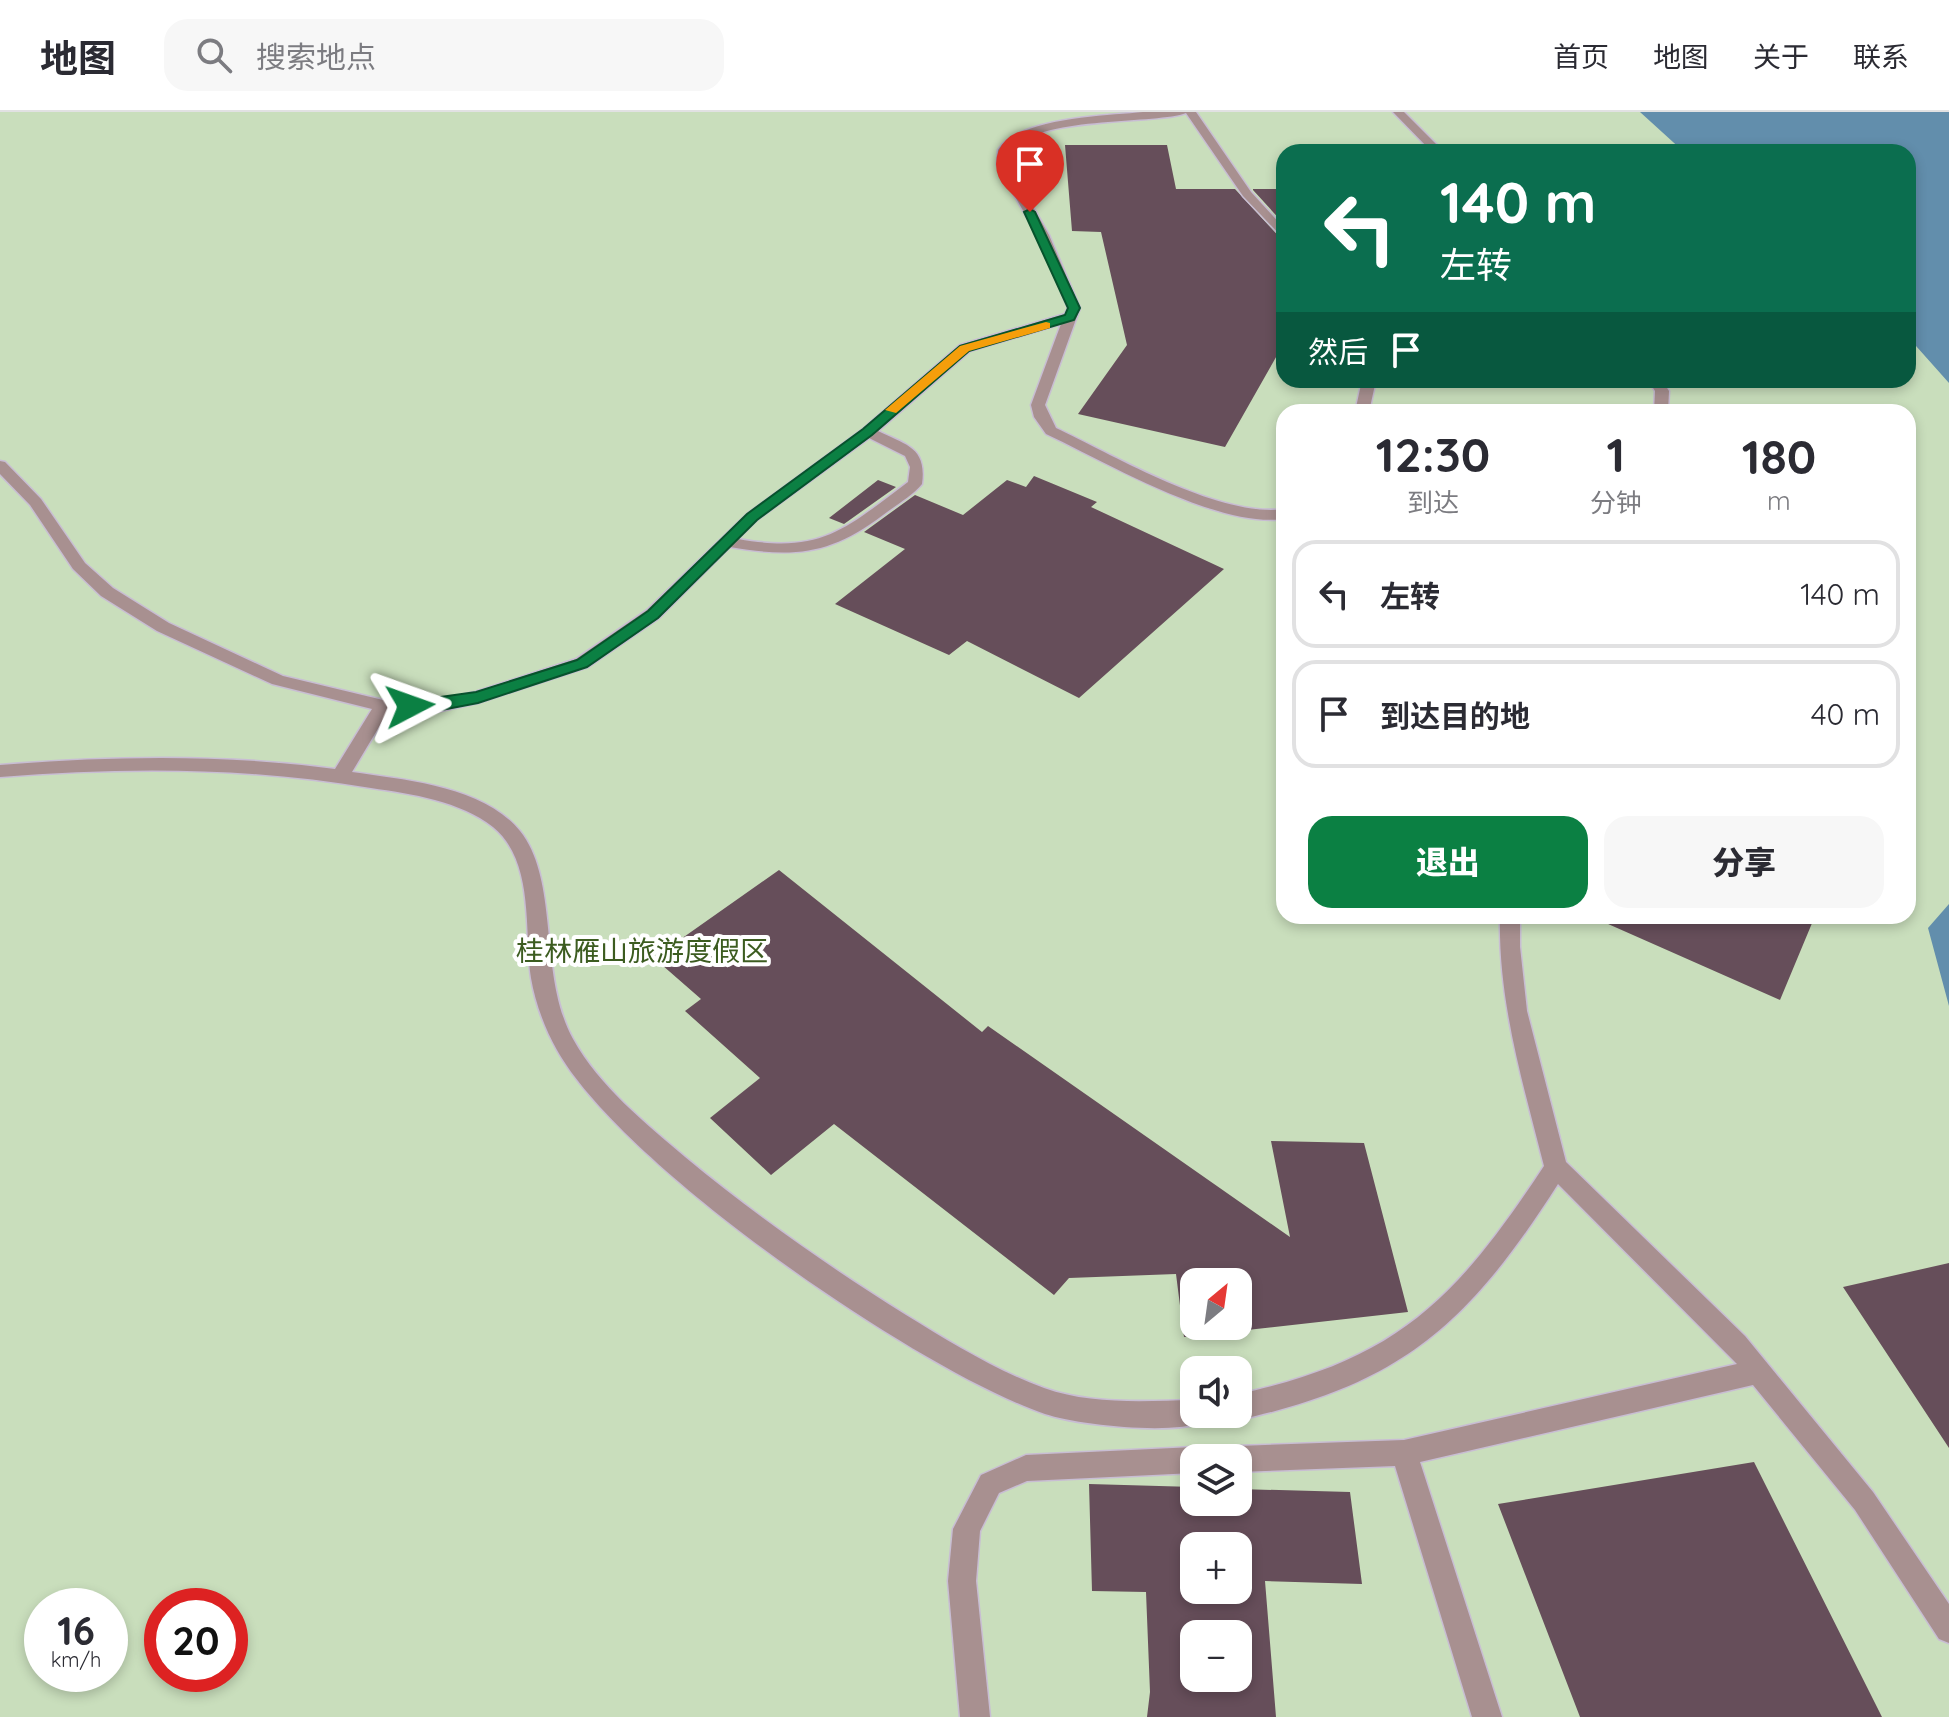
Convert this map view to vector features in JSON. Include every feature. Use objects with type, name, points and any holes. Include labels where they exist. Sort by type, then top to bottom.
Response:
[{"type":"lane","points":[[1182,112],[1035,130],[1008,144],[1002,154],[1003,165],[1043,235],[1074,308],[1038,405],[1041,417],[1051,431],[1209,504],[1276,517]]},
{"type":"lane","points":[[1191,112],[1247,194],[1276,226]]},
{"type":"lane","points":[[1398,112],[1430,144]]},
{"type":"lane","points":[[0,465],[36,502],[79,566],[107,592],[163,627],[278,680],[383,706],[436,706],[582,663],[653,614],[752,517],[868,432],[965,348],[1070,317]]},
{"type":"lane","points":[[727,542],[768,551],[804,551],[837,542],[915,484],[917,467],[911,453],[868,432]]},
{"type":"lane","points":[[341,775],[383,706]]},
{"type":"lane","points":[[0,771],[166,761],[275,766],[341,775],[446,797],[504,825],[521,851],[531,880],[542,982],[567,1049],[624,1116],[673,1161],[864,1302],[990,1377],[1030,1395],[1097,1413],[1180,1413]]},
{"type":"lane","points":[[1509,924],[1508,947],[1518,1012],[1556,1167],[1736,1344],[1864,1501],[1949,1629]]},
{"type":"lane","points":[[1252,1403],[1321,1385],[1367,1368],[1413,1341],[1456,1303],[1493,1262],[1556,1167]]},
{"type":"lane","points":[[1252,1458],[1404,1453],[1757,1372]]},
{"type":"lane","points":[[1404,1453],[1487,1717]]},
{"type":"lane","points":[[975,1717],[962,1581],[967,1529],[990,1484],[1026,1468],[1180,1461]]},
{"type":"green space","name":"桂林雁山旅游度假区","points":[[0,112],[1949,112],[1949,1717],[0,1717]]},
{"type":"water","points":[[1640,112],[1949,112],[1949,383],[1916,346],[1916,144],[1675,144]]},
{"type":"water","points":[[1949,904],[1949,1006],[1928,928]]},
{"type":"building","points":[[1065,145],[1167,145],[1176,189],[1235,189],[1276,233],[1276,357],[1225,447],[1078,414],[1127,345],[1101,232],[1072,231]]},
{"type":"building","points":[[1276,189],[1276,215],[1253,190]]},
{"type":"building","points":[[1034,476],[1097,502],[1091,507],[1224,569],[1079,698],[967,641],[949,655],[835,604],[905,549],[864,532],[915,495],[963,515],[1007,480],[1026,487]]},
{"type":"building","points":[[878,480],[896,487],[844,524],[829,518]]},
{"type":"building","points":[[779,870],[982,1032],[988,1026],[1290,1237],[1271,1141],[1364,1143],[1408,1312],[1252,1329],[1252,1268],[1180,1268],[1180,1306],[1176,1274],[1069,1278],[1054,1295],[834,1124],[771,1175],[710,1118],[760,1078],[685,1011],[701,999],[654,958]]},
{"type":"building","points":[[1608,924],[1812,924],[1780,1000]]},
{"type":"building","points":[[1949,1263],[1949,1448],[1843,1287]]},
{"type":"building","points":[[1754,1462],[1882,1717],[1580,1717],[1498,1504]]},
{"type":"building","points":[[1089,1484],[1180,1487],[1180,1516],[1252,1516],[1252,1489],[1350,1492],[1362,1584],[1265,1581],[1276,1717],[1147,1717],[1150,1692],[1146,1592],[1092,1591]]},
{"type":"slow traffic","points":[[891,410],[965,348],[1046,325]]},
{"type":"route","points":[[410,706],[436,706],[478,697],[582,663],[653,614],[752,517],[868,432],[901,400],[965,348],[1070,317],[1074,308],[1030,212]]}]
